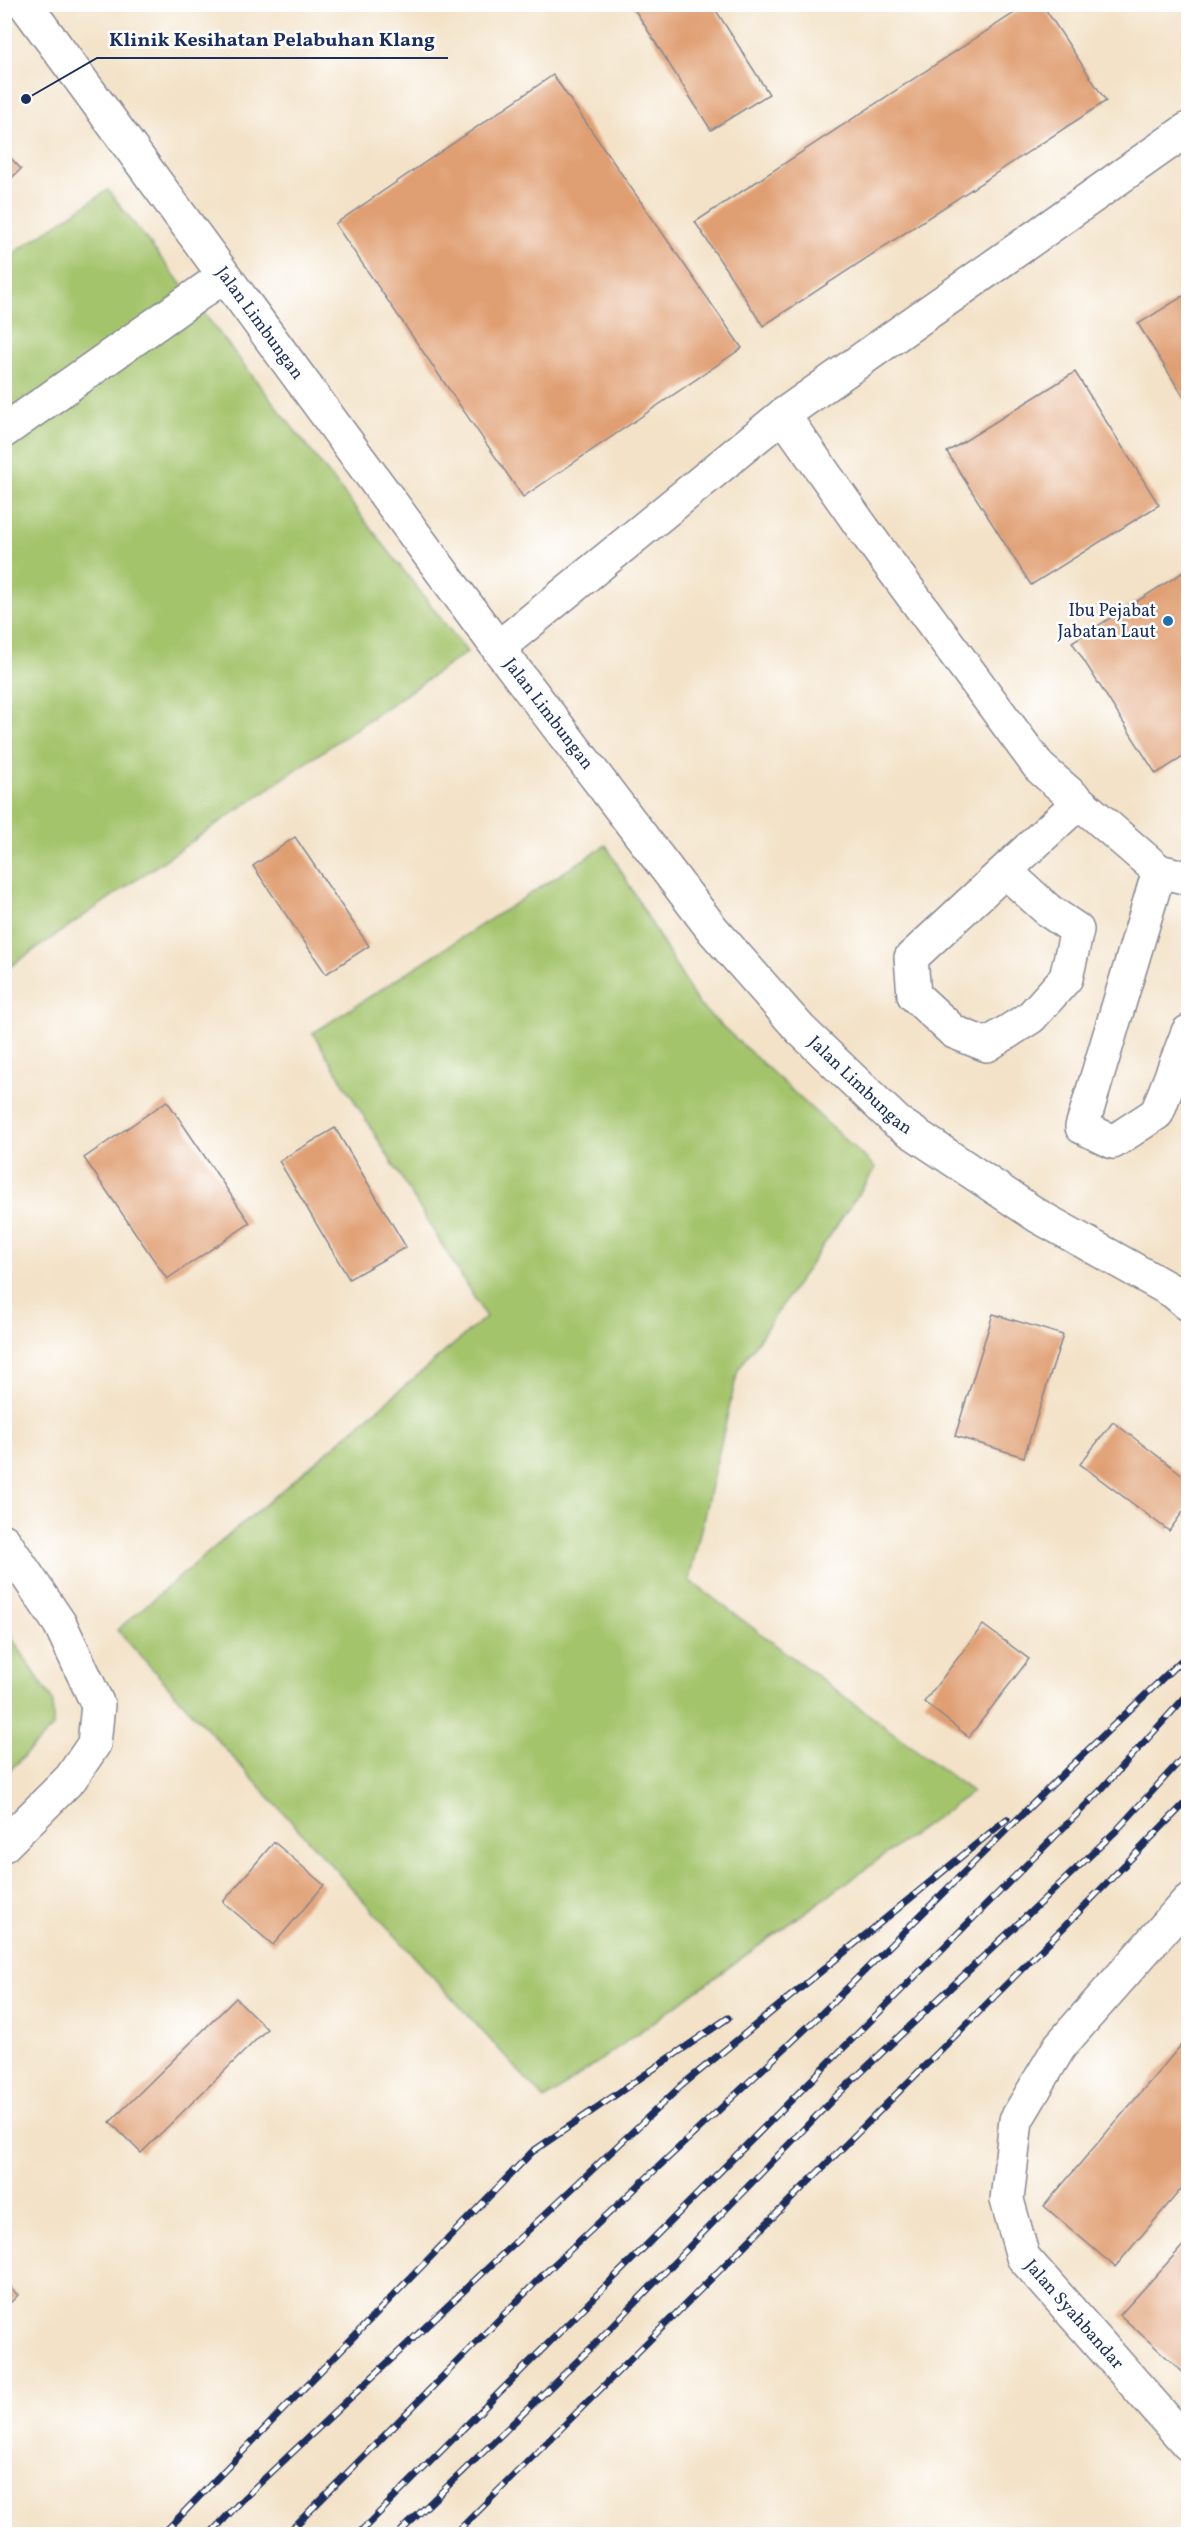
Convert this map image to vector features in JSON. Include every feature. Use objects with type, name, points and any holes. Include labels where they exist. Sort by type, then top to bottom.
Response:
[{"type":"street","name":"Jalan Limbungan","points":[[25,4],[498,648],[713,930],[800,1029],[897,1122],[1038,1216],[1184,1289]]},
{"type":"street","points":[[498,648],[783,415],[1188,129]]},
{"type":"street","points":[[4,431],[225,276]]},
{"type":"street","points":[[783,415],[864,530],[1040,768],[1079,802],[1174,875],[1082,1127],[1113,1142],[1157,1113],[1188,1032]]},
{"type":"street","points":[[1005,871],[1049,911],[1077,930],[1066,978],[1031,1017],[987,1045],[954,1032],[914,995],[911,958],[1079,802]]},
{"type":"street","points":[[4,1541],[60,1624],[98,1705],[94,1744],[88,1753],[71,1778],[4,1845]]},
{"type":"street","name":"Jalan Syahbandar","points":[[1188,1901],[1060,2046],[1016,2120],[1006,2200],[1023,2257],[1188,2444]]},
{"type":"green space","points":[[108,190],[467,652],[5,970],[5,259]]},
{"type":"green space","points":[[606,845],[698,1004],[876,1168],[738,1370],[689,1580],[972,1792],[545,2100],[117,1630],[486,1317],[313,1033]]},
{"type":"green space","points":[[4,1626],[53,1701],[53,1727],[5,1775]]},
{"type":"building","points":[[631,4],[712,4],[769,94],[711,130]]},
{"type":"building","points":[[1028,4],[1042,4],[1106,101],[763,326],[695,222]]},
{"type":"building","points":[[553,75],[742,348],[523,497],[335,224]]},
{"type":"building","points":[[4,151],[21,169],[4,185]]},
{"type":"building","points":[[1188,293],[1188,404],[1138,324]]},
{"type":"building","points":[[1075,372],[1159,505],[1031,585],[947,452]]},
{"type":"building","points":[[1188,569],[1188,754],[1156,774],[1072,642]]},
{"type":"building","points":[[295,837],[369,946],[326,974],[253,866]]},
{"type":"building","points":[[167,1101],[250,1223],[167,1279],[84,1158]]},
{"type":"building","points":[[335,1128],[406,1247],[349,1279],[279,1161]]},
{"type":"building","points":[[993,1314],[1063,1335],[1024,1457],[955,1436]]},
{"type":"building","points":[[1113,1422],[1188,1479],[1188,1505],[1169,1531],[1080,1464]]},
{"type":"building","points":[[983,1625],[1029,1659],[969,1737],[924,1702]]},
{"type":"building","points":[[274,1842],[324,1885],[273,1945],[223,1902]]},
{"type":"building","points":[[236,1998],[267,2029],[141,2153],[110,2122]]},
{"type":"building","points":[[1188,2037],[1188,2181],[1115,2267],[1044,2206]]},
{"type":"building","points":[[1188,2240],[1188,2377],[1120,2315]]},
{"type":"building","points":[[4,2283],[18,2295],[4,2309]]},
{"type":"railway","points":[[287,2534],[542,2276],[816,2019],[1067,1770],[1188,1654]]},
{"type":"railway","points":[[358,2534],[1098,1793],[1188,1694]]},
{"type":"railway","points":[[398,2534],[592,2347],[833,2099],[1116,1831],[1188,1752]]},
{"type":"railway","points":[[455,2534],[1066,1925],[1188,1800]]},
{"type":"railway","points":[[210,2534],[244,2498],[681,2086],[1007,1819]]},
{"type":"railway","points":[[163,2534],[532,2152],[728,2018]]},
{"type":"place","name":"Klinik Kesihatan Pelabuhan Klang","points":[[26,99]]},
{"type":"place","name":"Ibu Pejabat Jabatan Laut","points":[[1168,621]]}]
